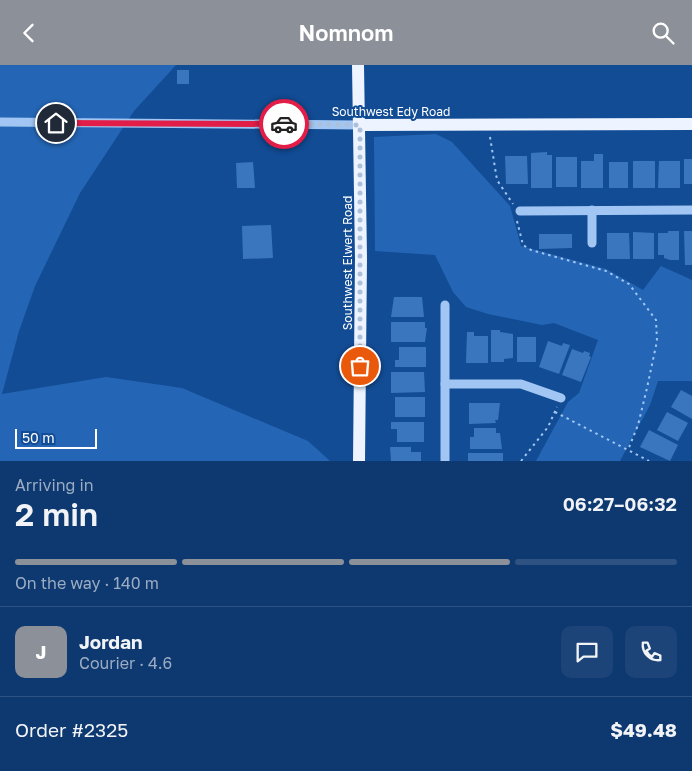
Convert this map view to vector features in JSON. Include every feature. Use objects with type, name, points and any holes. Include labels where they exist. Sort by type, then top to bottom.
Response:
[{"type":"main road","name":"Southwest Elwert Road","points":[[358,65],[361,258],[358,461]]},
{"type":"main road","name":"Southwest Edy Road","points":[[360,125],[692,124]]},
{"type":"street","name":"Southwest Edy Road","points":[[0,122],[360,125]]},
{"type":"street","points":[[517,213],[692,210]]},
{"type":"street","points":[[592,211],[592,243]]},
{"type":"street","points":[[445,305],[445,461]]},
{"type":"street","points":[[445,384],[521,384],[561,398]]},
{"type":"path","points":[[489,125],[491,152],[498,180],[517,213],[523,245],[531,250],[606,271],[629,284],[656,320],[657,337],[649,381],[638,425],[627,450]]},
{"type":"path","points":[[521,461],[548,427],[561,398]]},
{"type":"path","points":[[555,413],[649,461]]},
{"type":"shaded area","points":[[0,65],[176,65],[134,111],[80,193],[35,286],[19,331],[2,394],[106,377],[182,388],[308,441],[330,461],[0,461]]},
{"type":"shaded area","points":[[436,134],[452,142],[510,206],[521,246],[606,269],[643,290],[661,266],[692,280],[692,381],[658,381],[650,405],[620,461],[536,461],[568,402],[579,393],[598,340],[554,323],[542,325],[488,314],[466,307],[453,292],[435,255],[375,251],[374,137]]},
{"type":"building","points":[[177,70],[189,70],[189,84],[177,84]]},
{"type":"building","points":[[547,152],[547,155],[552,155],[552,188],[531,188],[531,153]]},
{"type":"building","points":[[594,154],[603,154],[603,188],[581,188],[581,161],[594,161]]},
{"type":"building","points":[[505,156],[527,156],[528,184],[506,184]]},
{"type":"building","points":[[556,157],[577,157],[577,187],[556,187]]},
{"type":"building","points":[[684,159],[692,159],[692,184],[684,184]]},
{"type":"building","points":[[633,161],[655,161],[655,188],[633,188]]},
{"type":"building","points":[[659,161],[680,161],[680,188],[658,188]]},
{"type":"building","points":[[253,162],[255,188],[237,188],[236,163]]},
{"type":"building","points":[[609,162],[628,162],[628,188],[609,188]]},
{"type":"building","points":[[271,225],[273,258],[243,259],[242,226]]},
{"type":"building","points":[[668,231],[679,231],[679,260],[670,260],[664,258],[664,255],[658,255],[658,233],[668,233]]},
{"type":"building","points":[[684,231],[692,231],[692,265],[685,265]]},
{"type":"building","points":[[633,232],[654,233],[654,259],[633,259]]},
{"type":"building","points":[[607,233],[629,233],[630,259],[607,259]]},
{"type":"building","points":[[539,234],[572,234],[572,248],[539,249]]},
{"type":"building","points":[[394,297],[422,297],[424,317],[391,317]]},
{"type":"building","points":[[391,322],[425,322],[425,328],[427,328],[425,342],[391,342]]},
{"type":"building","points":[[491,330],[500,330],[500,332],[513,334],[513,358],[504,359],[504,362],[491,362]]},
{"type":"building","points":[[467,332],[474,332],[474,336],[488,336],[488,363],[466,363]]},
{"type":"building","points":[[517,337],[536,337],[536,362],[517,362]]},
{"type":"building","points":[[548,341],[562,346],[563,343],[570,345],[559,374],[539,367]]},
{"type":"building","points":[[399,347],[426,347],[426,367],[395,367],[395,360],[399,360]]},
{"type":"building","points":[[572,349],[583,353],[584,351],[590,353],[589,356],[591,357],[581,382],[562,375]]},
{"type":"building","points":[[391,372],[424,372],[425,392],[391,393]]},
{"type":"building","points":[[681,390],[692,396],[692,419],[671,407]]},
{"type":"building","points":[[395,397],[425,397],[425,417],[395,417]]},
{"type":"building","points":[[469,403],[500,403],[498,420],[495,420],[496,423],[469,424]]},
{"type":"building","points":[[667,412],[688,423],[678,441],[657,430]]},
{"type":"building","points":[[391,422],[424,422],[424,442],[397,442],[397,429],[391,429]]},
{"type":"building","points":[[474,428],[496,428],[496,433],[500,433],[502,449],[470,449],[470,437],[474,437]]},
{"type":"building","points":[[649,430],[678,445],[670,461],[640,447]]},
{"type":"building","points":[[390,447],[411,447],[411,452],[421,452],[421,461],[391,461]]},
{"type":"building","points":[[468,453],[503,453],[503,461],[468,461]]},
{"type":"way so far","points":[[284,124],[360,125],[360,366]]},
{"type":"route","points":[[56,123],[284,124]]}]
